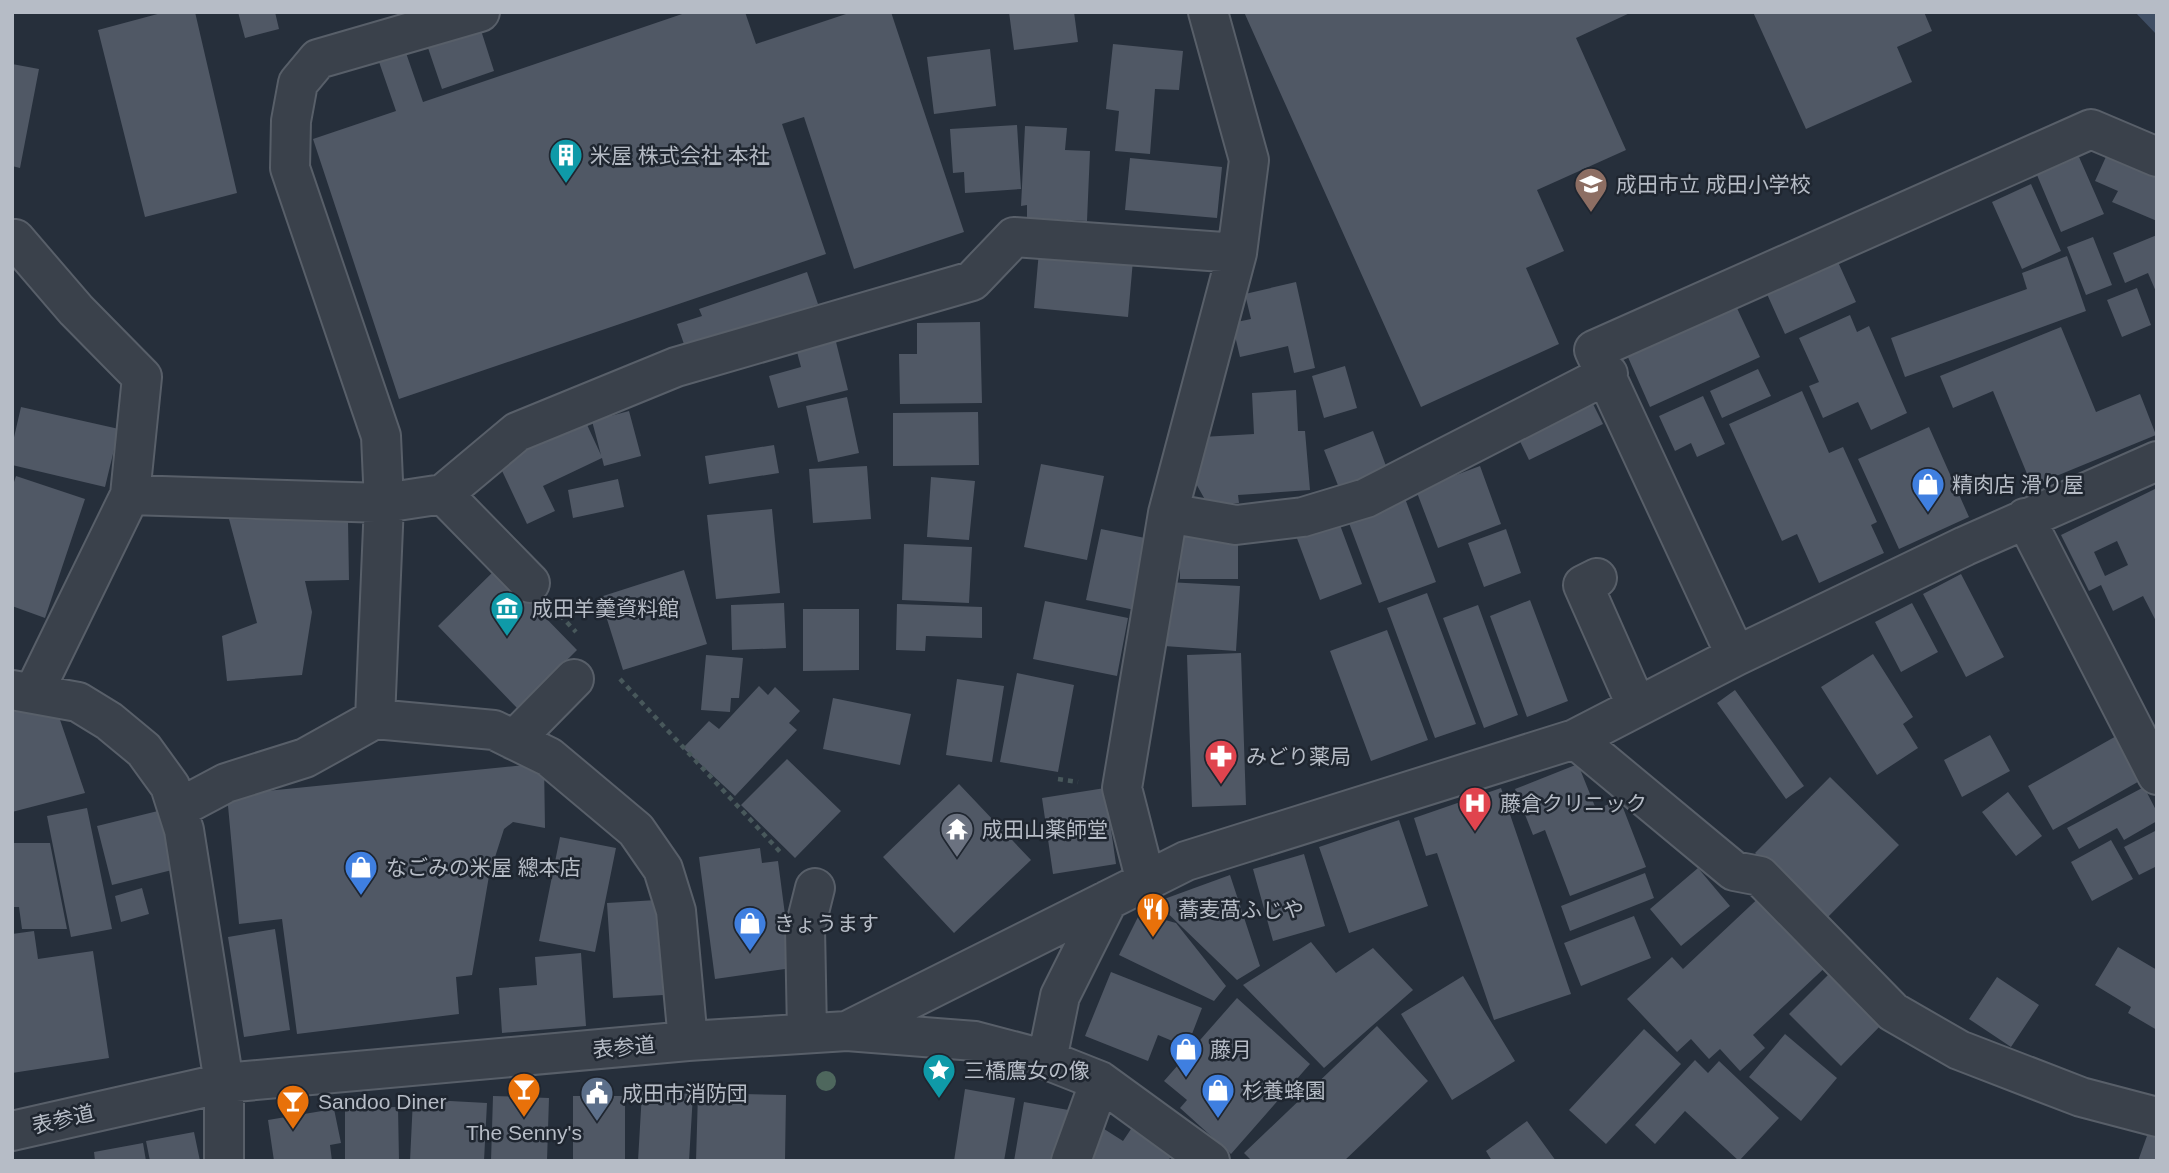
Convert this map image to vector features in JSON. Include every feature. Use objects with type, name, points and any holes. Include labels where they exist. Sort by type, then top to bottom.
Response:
[{"type":"street","points":[[375,719],[384,503],[382,436],[290,168],[292,121],[298,83],[318,59],[480,12]]},
{"type":"street","points":[[1146,882],[1122,788],[1168,513],[1237,253],[1249,160],[1208,12]]},
{"type":"street","points":[[1736,656],[1608,374],[1594,350],[2091,130],[2157,157]]},
{"type":"street","points":[[130,495],[384,503],[443,494],[517,432],[676,368],[972,281],[1014,237],[1237,253]]},
{"type":"street","points":[[15,239],[76,310],[142,377],[130,495],[23,691],[78,702],[109,721],[144,750],[170,786],[179,808],[224,1083],[224,1161]]},
{"type":"street","points":[[1168,513],[1236,525],[1304,517],[1366,498],[1608,374]]},
{"type":"street","points":[[847,1031],[1186,862],[1575,739],[1736,656],[2025,518],[2157,461]]},
{"type":"street","points":[[443,494],[530,583]]},
{"type":"street","points":[[2025,518],[2157,775]]},
{"type":"street","points":[[1597,578],[1583,585],[1637,707]]},
{"type":"street","points":[[514,740],[574,679]]},
{"type":"street","points":[[179,808],[226,783],[305,758],[375,719],[494,730],[549,757],[636,830],[663,869],[676,911],[688,1041]]},
{"type":"street","points":[[1575,739],[1734,871],[1760,876],[1893,1012],[1959,1050],[2081,1097],[2157,1117]]},
{"type":"street","points":[[807,1032],[805,928],[815,888]]},
{"type":"street","points":[[1048,1060],[1060,996],[1108,900]]},
{"type":"street","name":"表参道","points":[[12,1130],[224,1083],[688,1041],[847,1031],[975,1041],[1048,1060],[1100,1082],[1210,1161]]},
{"type":"street","points":[[1071,1161],[1100,1082]]},
{"type":"path","points":[[530,583],[578,634]]},
{"type":"path","points":[[616,675],[815,888]]},
{"type":"water","points":[[2135,12],[2157,12],[2157,35]]},
{"type":"building","points":[[165,12],[195,12],[237,193],[145,217],[98,30]]},
{"type":"building","points":[[238,12],[275,12],[279,29],[245,38]]},
{"type":"building","name":"米屋 株式会社 本社","points":[[688,12],[745,12],[756,44],[852,12],[891,12],[964,232],[854,269],[804,117],[782,124],[826,254],[399,399],[313,139],[396,111],[378,59],[405,50],[423,102]]},
{"type":"building","points":[[1009,12],[1074,12],[1078,42],[1014,50]]},
{"type":"building","points":[[1244,12],[1632,12],[1576,38],[1626,150],[1537,190],[1564,251],[1526,268],[1559,344],[1421,407]]},
{"type":"building","points":[[1753,12],[1924,12],[1932,31],[1897,47],[1912,82],[1806,129]]},
{"type":"building","points":[[479,24],[494,71],[442,89],[426,42]]},
{"type":"building","points":[[1113,44],[1183,51],[1179,90],[1155,89],[1150,154],[1115,151],[1119,111],[1106,109]]},
{"type":"building","points":[[990,49],[996,106],[934,114],[927,57]]},
{"type":"building","points":[[12,64],[39,69],[20,168],[12,166]]},
{"type":"building","points":[[1017,125],[1021,189],[965,193],[964,172],[953,173],[950,129]]},
{"type":"building","points":[[1025,126],[1067,128],[1065,150],[1090,151],[1087,221],[1027,218],[1027,205],[1021,206]]},
{"type":"building","points":[[2109,150],[2157,171],[2157,221],[2112,202],[2118,191],[2095,181]]},
{"type":"building","points":[[2079,157],[2104,214],[2061,232],[2037,175]]},
{"type":"building","points":[[1130,158],[1222,167],[1217,218],[1125,210]]},
{"type":"building","points":[[2031,184],[2061,251],[2022,269],[1992,202]]},
{"type":"building","points":[[2157,235],[2157,294],[2148,273],[2125,283],[2113,253]]},
{"type":"building","points":[[2093,237],[2112,285],[2086,295],[2067,247]]},
{"type":"building","points":[[1039,251],[1133,260],[1128,317],[1034,308]]},
{"type":"building","points":[[2067,256],[2086,311],[1905,377],[1891,338],[2027,289],[2022,273]]},
{"type":"building","points":[[1838,262],[1856,302],[1785,334],[1767,294]]},
{"type":"building","points":[[807,272],[818,304],[686,350],[677,324],[702,316],[699,309]]},
{"type":"building","points":[[1296,282],[1315,368],[1294,373],[1288,346],[1240,357],[1232,323],[1251,319],[1245,294]]},
{"type":"building","points":[[2137,288],[2151,325],[2122,337],[2107,300]]},
{"type":"building","points":[[1736,306],[1760,357],[1650,407],[1627,355]]},
{"type":"building","points":[[1850,315],[1857,332],[1869,326],[1907,413],[1871,430],[1858,402],[1823,418],[1809,386],[1819,382],[1799,338]]},
{"type":"building","points":[[980,322],[982,403],[900,404],[899,354],[917,354],[917,323]]},
{"type":"building","points":[[2061,327],[2096,412],[2140,394],[2156,435],[2032,486],[1993,391],[1953,408],[1940,376]]},
{"type":"building","points":[[835,338],[848,390],[778,408],[769,376],[801,367],[796,348]]},
{"type":"building","points":[[1345,366],[1357,408],[1324,418],[1312,376]]},
{"type":"building","points":[[1758,369],[1771,396],[1722,418],[1710,391]]},
{"type":"building","points":[[1296,390],[1298,431],[1305,431],[1310,490],[1238,495],[1239,503],[1208,505],[1194,480],[1202,437],[1254,434],[1252,393]]},
{"type":"building","points":[[1802,391],[1829,453],[1843,447],[1877,522],[1871,525],[1884,553],[1819,583],[1797,534],[1782,541],[1729,424]]},
{"type":"building","points":[[1703,396],[1725,444],[1697,457],[1691,443],[1675,451],[1659,416]]},
{"type":"building","points":[[847,397],[859,453],[818,462],[806,406]]},
{"type":"building","points":[[1590,398],[1603,424],[1529,460],[1516,433]]},
{"type":"building","points":[[21,407],[119,429],[105,487],[12,465],[12,446]]},
{"type":"building","points":[[629,411],[641,456],[604,466],[602,458],[543,486],[555,511],[527,524],[496,458],[583,416],[601,455],[592,421]]},
{"type":"building","points":[[978,412],[979,465],[893,466],[893,413]]},
{"type":"building","points":[[1929,427],[1969,517],[1899,549],[1858,459]]},
{"type":"building","points":[[1373,431],[1389,474],[1341,493],[1324,450]]},
{"type":"building","points":[[774,445],[779,473],[709,484],[705,456]]},
{"type":"building","points":[[1041,464],[1104,476],[1087,560],[1024,547]]},
{"type":"building","points":[[867,466],[871,519],[813,523],[809,469]]},
{"type":"building","points":[[1480,466],[1501,524],[1438,548],[1416,490]]},
{"type":"building","points":[[16,476],[85,499],[45,618],[12,606],[12,488]]},
{"type":"building","points":[[931,477],[975,481],[969,540],[927,537]]},
{"type":"building","points":[[618,479],[624,507],[573,518],[568,490]]},
{"type":"building","points":[[2157,488],[2157,623],[2143,596],[2113,611],[2101,585],[2089,591],[2061,535]],"holes":[[[2117,541],[2128,565],[2105,576],[2094,552]]]},
{"type":"building","points":[[1403,493],[1436,582],[1379,603],[1346,515]]},
{"type":"building","points":[[772,509],[780,593],[716,599],[707,515]]},
{"type":"building","points":[[1337,517],[1362,584],[1320,600],[1295,533]]},
{"type":"building","points":[[229,519],[348,521],[349,580],[305,581],[312,612],[302,675],[227,681],[222,636],[257,623]]},
{"type":"building","points":[[1101,529],[1150,539],[1135,610],[1086,600]]},
{"type":"building","points":[[1506,529],[1521,573],[1484,587],[1468,543]]},
{"type":"building","points":[[1238,536],[1238,579],[1180,579],[1180,537]]},
{"type":"building","points":[[904,544],[972,547],[969,603],[902,600]]},
{"type":"building","name":"成田羊羹資料館","points":[[497,568],[577,650],[518,709],[438,626]]},
{"type":"building","points":[[684,570],[707,644],[623,670],[600,597]]},
{"type":"building","points":[[1961,574],[2004,657],[1966,677],[1923,594]]},
{"type":"building","points":[[1168,582],[1240,586],[1236,651],[1164,646]]},
{"type":"building","points":[[1427,593],[1476,724],[1435,738],[1387,608]]},
{"type":"building","points":[[1530,600],[1568,701],[1527,717],[1490,616]]},
{"type":"building","points":[[1045,601],[1128,618],[1117,676],[1033,659]]},
{"type":"building","points":[[784,603],[786,648],[732,650],[731,605]]},
{"type":"building","points":[[1912,603],[1938,652],[1901,672],[1875,622]]},
{"type":"building","points":[[897,604],[982,607],[982,638],[926,636],[925,651],[896,650]]},
{"type":"building","points":[[1478,605],[1518,715],[1484,728],[1443,618]]},
{"type":"building","points":[[803,609],[859,609],[859,670],[803,671]]},
{"type":"building","points":[[1387,630],[1428,740],[1371,761],[1330,651]]},
{"type":"building","points":[[1241,653],[1246,805],[1192,807],[1187,655]]},
{"type":"building","points":[[1873,654],[1913,717],[1903,724],[1918,748],[1877,775],[1821,687]]},
{"type":"building","points":[[706,655],[743,658],[739,698],[731,698],[730,712],[701,710]]},
{"type":"building","points":[[1017,673],[1074,685],[1058,772],[1000,762]]},
{"type":"building","points":[[957,679],[1004,686],[992,762],[946,755]]},
{"type":"building","points":[[759,686],[768,695],[775,687],[800,711],[789,723],[797,730],[735,796],[683,748],[709,721],[719,729]]},
{"type":"building","points":[[1735,690],[1804,786],[1786,799],[1717,703]]},
{"type":"building","points":[[833,698],[911,714],[900,765],[823,749]]},
{"type":"building","points":[[12,703],[56,708],[85,793],[12,812]]},
{"type":"building","points":[[1990,735],[2010,771],[1962,797],[1944,760]]},
{"type":"building","points":[[2118,735],[2143,779],[2053,830],[2028,786]]},
{"type":"building","points":[[787,759],[841,811],[795,858],[741,805]]},
{"type":"building","name":"なごみの米屋 總本店","points":[[544,763],[545,828],[513,822],[504,829],[489,876],[472,975],[456,977],[459,1014],[297,1034],[282,919],[239,924],[227,795]]},
{"type":"building","points":[[1578,764],[1596,809],[1620,800],[1646,867],[1570,896],[1545,830],[1533,835],[1515,789]]},
{"type":"building","points":[[1830,777],[1899,845],[1824,921],[1755,853]]},
{"type":"building","name":"成田山薬師堂","points":[[959,784],[1031,860],[954,933],[883,857]]},
{"type":"building","points":[[2144,787],[2157,812],[2157,821],[2124,840],[2117,828],[2079,849],[2067,828]]},
{"type":"building","points":[[1105,788],[1116,864],[1053,874],[1042,798]]},
{"type":"building","points":[[1501,788],[1571,994],[1494,1020],[1437,853],[1426,856],[1414,818]]},
{"type":"building","points":[[2008,792],[2042,836],[2016,856],[1982,812]]},
{"type":"building","points":[[87,808],[112,929],[71,937],[47,816]]},
{"type":"building","points":[[162,810],[176,869],[112,885],[97,826]]},
{"type":"building","points":[[1399,820],[1428,906],[1349,933],[1319,847]]},
{"type":"building","points":[[2157,830],[2157,866],[2139,875],[2124,847]]},
{"type":"building","points":[[560,837],[616,848],[595,952],[539,941]]},
{"type":"building","points":[[2111,840],[2133,879],[2092,901],[2071,862]]},
{"type":"building","points":[[12,843],[50,843],[67,929],[22,929],[19,907],[12,907]]},
{"type":"building","points":[[760,848],[762,863],[778,861],[792,968],[715,979],[699,857]]},
{"type":"building","points":[[1304,854],[1325,926],[1273,941],[1253,869]]},
{"type":"building","points":[[1698,868],[1730,906],[1681,946],[1650,909]]},
{"type":"building","points":[[1645,873],[1654,898],[1570,931],[1561,906]]},
{"type":"building","points":[[1230,875],[1260,966],[1237,980],[1156,902]]},
{"type":"building","points":[[142,888],[149,914],[121,922],[115,896]]},
{"type":"building","points":[[1766,891],[1831,962],[1753,1035],[1765,1048],[1740,1071],[1720,1049],[1709,1059],[1691,1039],[1677,1052],[1627,999],[1672,957],[1683,969]]},
{"type":"building","points":[[657,900],[663,995],[613,998],[607,903]]},
{"type":"building","points":[[1140,913],[1176,923],[1226,986],[1214,1001],[1119,955]]},
{"type":"building","points":[[1634,916],[1651,958],[1581,986],[1564,943]]},
{"type":"building","points":[[275,929],[290,1030],[244,1037],[228,937]]},
{"type":"building","points":[[34,931],[38,959],[93,951],[109,1058],[12,1073],[12,934]]},
{"type":"building","points":[[1311,942],[1336,973],[1373,948],[1413,990],[1324,1068],[1243,985]]},
{"type":"building","points":[[2118,947],[2157,970],[2157,1030],[2128,1013],[2131,1007],[2095,985]]},
{"type":"building","points":[[581,953],[586,1026],[502,1033],[499,988],[537,985],[535,957]]},
{"type":"building","points":[[1833,970],[1885,1021],[1841,1066],[1789,1014]]},
{"type":"building","points":[[1111,972],[1202,1008],[1187,1047],[1158,1035],[1148,1061],[1085,1036]]},
{"type":"building","points":[[1463,976],[1515,1061],[1452,1100],[1401,1014]]},
{"type":"building","points":[[1997,977],[2039,1005],[2011,1047],[1969,1019]]},
{"type":"building","points":[[1237,998],[1310,1064],[1231,1154],[1180,1108],[1187,1100],[1164,1081]]},
{"type":"building","points":[[1377,1026],[1428,1081],[1344,1161],[1252,1161],[1244,1153]]},
{"type":"building","points":[[1644,1029],[1681,1064],[1606,1144],[1569,1110]]},
{"type":"building","points":[[1785,1034],[1837,1078],[1801,1121],[1749,1077]]},
{"type":"building","points":[[1695,1060],[1708,1073],[1719,1061],[1779,1118],[1739,1161],[1685,1111],[1655,1144],[1635,1125]]},
{"type":"building","points":[[965,1089],[1015,1098],[1004,1161],[954,1161]]},
{"type":"building","points":[[642,1092],[693,1094],[689,1161],[638,1161]]},
{"type":"building","points":[[698,1093],[786,1095],[785,1161],[696,1161]]},
{"type":"building","points":[[493,1096],[549,1098],[547,1161],[491,1161]]},
{"type":"building","points":[[573,1096],[625,1096],[625,1161],[573,1161]]},
{"type":"building","points":[[413,1099],[487,1103],[484,1161],[410,1161]]},
{"type":"building","points":[[1024,1102],[1074,1111],[1064,1161],[1014,1161]]},
{"type":"building","points":[[398,1107],[399,1161],[345,1161],[345,1108]]},
{"type":"building","points":[[334,1109],[341,1143],[330,1145],[332,1161],[274,1161],[268,1120]]},
{"type":"building","points":[[1527,1121],[1556,1161],[1492,1161],[1486,1151]]},
{"type":"building","points":[[1133,1126],[1173,1153],[1168,1161],[1078,1161],[1101,1127],[1123,1141]]},
{"type":"building","points":[[194,1132],[200,1161],[150,1161],[146,1141]]},
{"type":"building","points":[[2148,1133],[2157,1136],[2157,1161],[2138,1161]]},
{"type":"building","points":[[143,1143],[146,1161],[95,1161],[94,1152]]},
{"type":"place","name":"米屋 株式会社 本社","points":[[566,185]]},
{"type":"place","name":"成田市立 成田小学校","points":[[1591,214]]},
{"type":"place","name":"精肉店 滑り屋","points":[[1928,514]]},
{"type":"place","name":"成田羊羹資料館","points":[[507,638]]},
{"type":"place","name":"みどり薬局","points":[[1221,786]]},
{"type":"place","name":"藤倉クリニック","points":[[1475,833]]},
{"type":"place","name":"成田山薬師堂","points":[[957,859]]},
{"type":"place","name":"なごみの米屋 總本店","points":[[361,897]]},
{"type":"place","name":"蕎麦萵ふじや","points":[[1153,939]]},
{"type":"place","name":"きょうます","points":[[750,953]]},
{"type":"place","name":"藤月","points":[[1186,1079]]},
{"type":"place","name":"三橋鷹女の像","points":[[939,1100]]},
{"type":"place","name":"The Senny's","points":[[524,1119]]},
{"type":"place","name":"杉養蜂園","points":[[1218,1120]]},
{"type":"place","name":"成田市消防団","points":[[597,1123]]},
{"type":"place","name":"Sandoo Diner","points":[[293,1131]]}]
